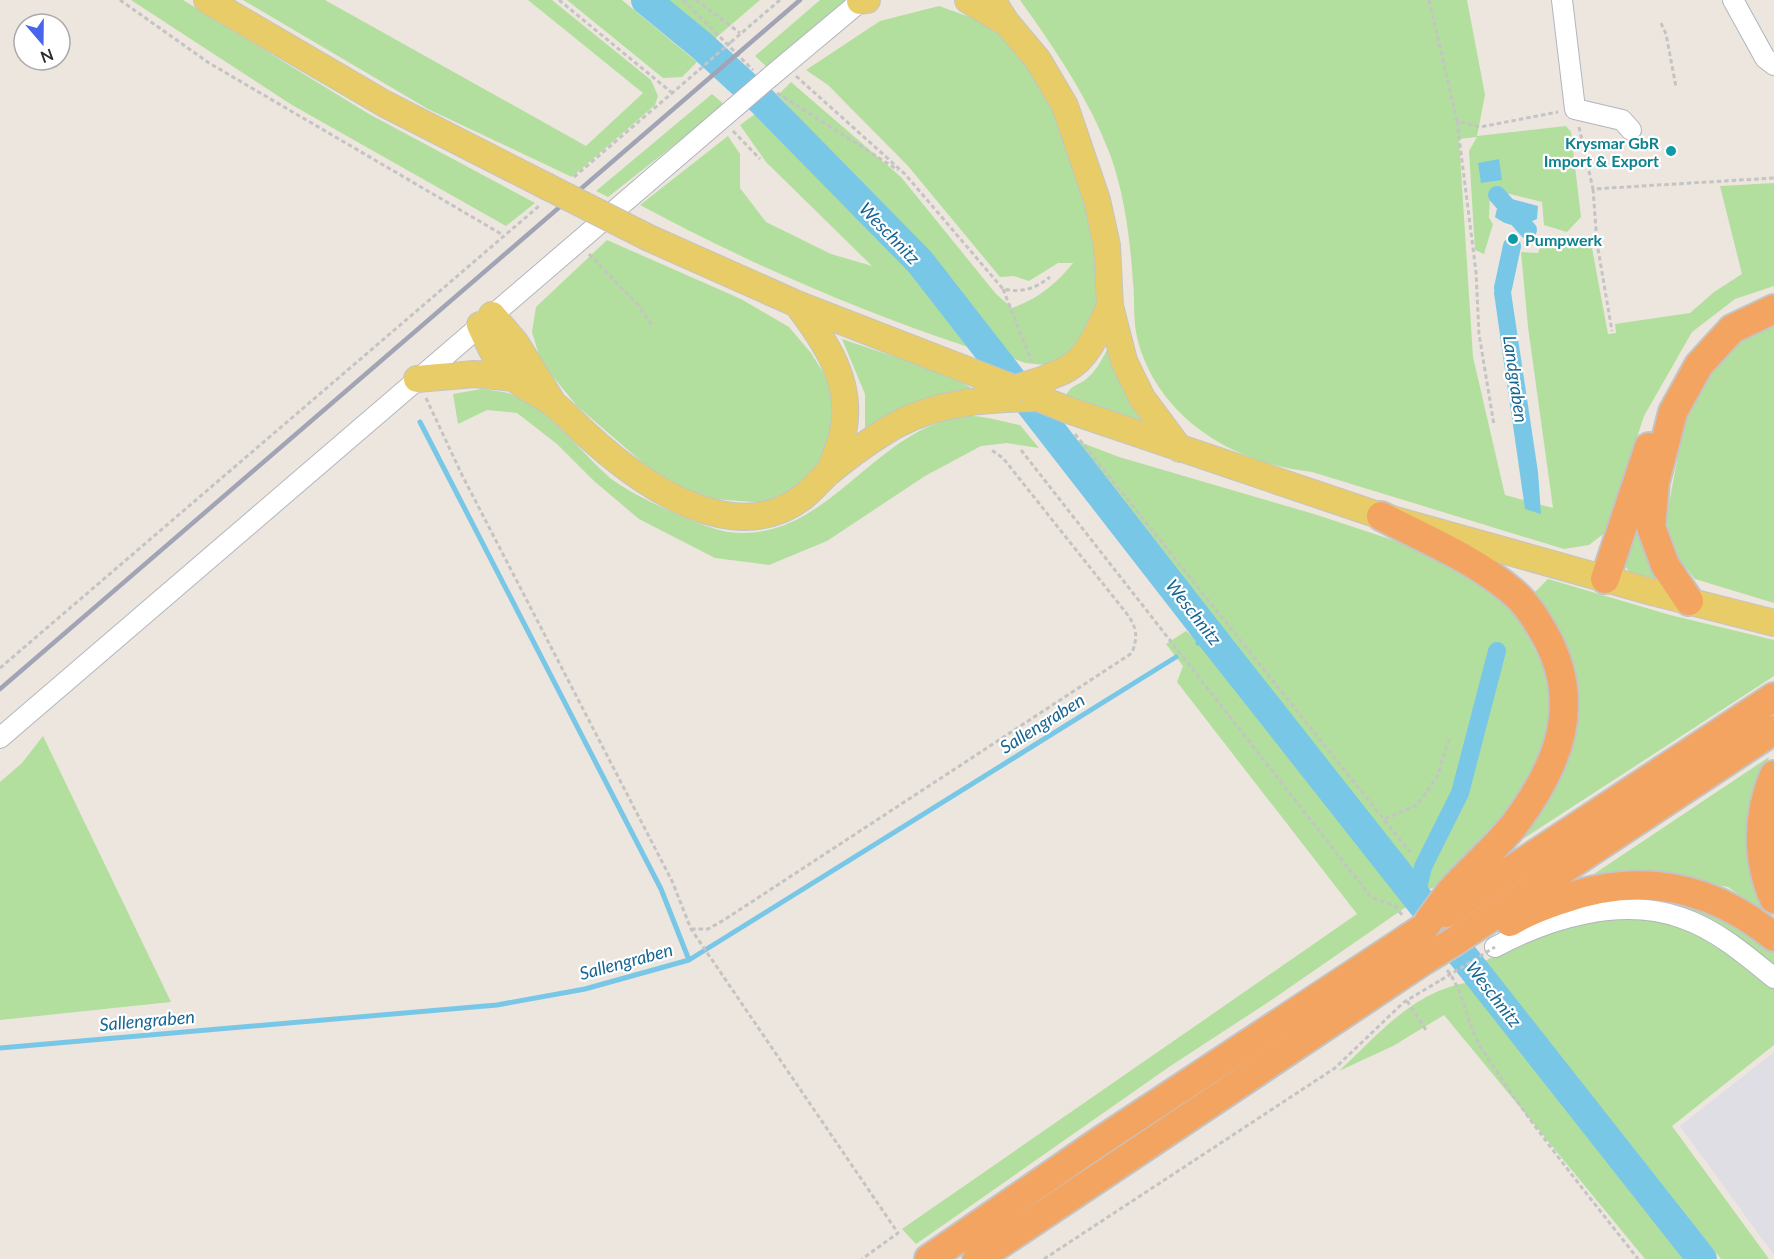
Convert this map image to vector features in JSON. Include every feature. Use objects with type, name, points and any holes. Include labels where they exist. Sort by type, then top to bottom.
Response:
[{"type":"highway","points":[[1605,579],[1635,482],[1663,409],[1690,360],[1727,320],[1774,297]]},
{"type":"highway","points":[[1689,601],[1665,565],[1651,526],[1655,482],[1673,412],[1699,365],[1732,329],[1774,309]]},
{"type":"highway","points":[[1381,516],[1479,568],[1515,594],[1534,616],[1551,646],[1565,697],[1565,722],[1556,753],[1539,787],[1514,825],[1475,921]]},
{"type":"highway","points":[[977,1259],[1429,948],[1475,921],[1774,697]]},
{"type":"highway","points":[[929,1259],[1099,1142],[1475,921],[1774,730]]},
{"type":"highway","points":[[1774,775],[1763,800],[1761,854],[1774,899]]},
{"type":"highway","points":[[1475,921],[1525,913],[1584,891],[1624,884],[1660,886],[1699,893],[1736,910],[1774,937]]},
{"type":"main road","points":[[207,0],[239,21],[546,193],[797,304],[957,366],[1033,383],[1071,422],[1180,449],[1381,516],[1605,579],[1774,622]]},
{"type":"main road","points":[[969,0],[1006,22]]},
{"type":"main road","points":[[992,0],[1006,22],[1038,60],[1065,106],[1084,155],[1107,246],[1110,306],[1131,378],[1142,398],[1180,449]]},
{"type":"main road","points":[[797,304],[827,345],[844,393],[843,433],[829,472]]},
{"type":"main road","points":[[486,320],[496,358],[513,378],[553,403],[637,477],[689,505],[722,516],[753,517],[780,510],[802,498],[829,472],[898,424],[935,409],[981,399],[1033,383],[1067,369],[1081,358],[1090,346],[1110,306]]},
{"type":"main road","points":[[486,320],[515,342],[553,403]]},
{"type":"main road","points":[[417,379],[475,374],[513,378]]},
{"type":"street","points":[[0,738],[727,114],[769,75],[863,0]]},
{"type":"street","points":[[1562,0],[1575,109],[1622,120],[1631,130]]},
{"type":"street","points":[[1733,0],[1765,58],[1774,65]]},
{"type":"street","points":[[1475,921],[1525,931],[1590,913],[1626,910],[1681,917],[1728,941],[1774,978]]},
{"type":"path","points":[[120,0],[209,63],[503,236]]},
{"type":"path","points":[[559,0],[671,92]]},
{"type":"path","points":[[683,0],[769,75],[905,174],[1003,289],[1033,383]]},
{"type":"path","points":[[696,0],[740,34]]},
{"type":"path","points":[[572,179],[780,0]]},
{"type":"path","points":[[1430,0],[1457,122],[1476,272],[1479,334],[1494,426]]},
{"type":"path","points":[[1661,22],[1666,34],[1676,87]]},
{"type":"path","points":[[769,75],[779,95],[905,174]]},
{"type":"path","points":[[1457,122],[1480,127],[1575,109],[1593,189],[1597,243],[1611,331]]},
{"type":"path","points":[[727,114],[760,159]]},
{"type":"path","points":[[1593,189],[1774,178]]},
{"type":"path","points":[[0,668],[503,236],[546,193]]},
{"type":"path","points":[[579,241],[639,306],[653,327]]},
{"type":"path","points":[[1538,241],[1597,243]]},
{"type":"path","points":[[1003,289],[1019,292],[1037,287],[1050,277]]},
{"type":"path","points":[[417,379],[462,475],[672,881],[691,929],[722,978],[898,1233],[862,1259]]},
{"type":"path","points":[[1071,422],[1410,852]]},
{"type":"path","points":[[691,929],[708,929],[724,921],[1132,652],[1137,639],[1135,626],[1003,458],[990,449]]},
{"type":"path","points":[[1021,450],[1371,897],[1395,906],[1455,979],[1479,1046],[1546,1143],[1638,1259]]},
{"type":"path","points":[[1385,819],[1417,805],[1437,777],[1449,739]]},
{"type":"path","points":[[1044,1259],[1335,1068],[1407,1001],[1429,948],[1475,921]]},
{"type":"path","points":[[1407,1001],[1426,1030]]},
{"type":"shaded area","points":[[1774,1052],[1774,1255],[1680,1126]]},
{"type":"green space","points":[[131,0],[183,0],[369,114],[535,203],[506,226],[292,105]]},
{"type":"green space","points":[[243,0],[325,0],[586,146],[643,93],[528,0],[552,0],[651,80],[658,96],[655,105],[572,177],[428,109]]},
{"type":"green space","points":[[567,0],[622,0],[697,62],[682,77],[663,78]]},
{"type":"green space","points":[[660,0],[760,0],[711,42]]},
{"type":"green space","points":[[820,0],[847,0],[767,67],[755,56]]},
{"type":"green space","points":[[1020,0],[1467,0],[1485,95],[1477,136],[1566,126],[1571,132],[1581,217],[1567,232],[1544,225],[1542,202],[1510,194],[1490,192],[1489,218],[1493,224],[1484,254],[1475,250],[1469,151],[1477,137],[1459,139],[1473,357],[1505,495],[1553,508],[1528,327],[1521,252],[1538,253],[1541,246],[1592,248],[1608,334],[1616,333],[1615,324],[1690,313],[1714,292],[1742,274],[1720,186],[1774,183],[1774,286],[1735,299],[1692,332],[1644,416],[1606,532],[1589,545],[1564,549],[1312,472],[1254,459],[1202,432],[1180,413],[1161,391],[1147,365],[1137,337],[1128,235],[1120,188],[1111,157],[1082,95],[1059,56]]},
{"type":"green space","points":[[939,6],[981,21],[1021,50],[1060,119],[1085,172],[1101,279],[1091,327],[1080,352],[1056,366],[1025,363],[997,352],[979,322],[913,243],[778,95],[791,82],[901,177],[996,294],[1012,308],[1030,300],[1060,278],[1073,263],[1058,263],[1029,281],[1014,276],[1000,277],[908,166],[828,85],[806,70],[880,21]]},
{"type":"green space","points":[[712,94],[725,105],[608,197],[596,191]]},
{"type":"green space","points":[[755,114],[908,268],[968,347],[884,317],[801,283],[720,246],[640,205],[728,136],[740,154],[740,188],[766,222],[831,254],[872,266],[766,162],[740,125]]},
{"type":"green space","points":[[607,240],[741,299],[789,327],[811,353],[834,390],[840,423],[825,464],[799,487],[768,503],[711,499],[664,481],[577,406],[541,362],[532,332],[536,307]]},
{"type":"green space","points":[[1774,321],[1774,603],[1695,579],[1675,554],[1666,519],[1684,424],[1710,373],[1740,338]]},
{"type":"green space","points":[[842,339],[949,375],[975,390],[865,439],[865,394]]},
{"type":"green space","points":[[1108,348],[1140,409],[1143,421],[1066,395],[1072,387],[1092,373]]},
{"type":"green space","points":[[481,389],[508,393],[537,409],[562,430],[609,477],[632,492],[684,517],[728,532],[763,531],[794,521],[823,504],[904,440],[934,424],[967,416],[1020,425],[1039,448],[1007,443],[981,446],[925,476],[827,541],[769,565],[715,558],[639,519],[594,481],[557,444],[517,413],[487,410],[458,424],[453,394]]},
{"type":"green space","points":[[1067,437],[1119,457],[1314,514],[1414,547],[1469,573],[1516,613],[1543,666],[1552,714],[1528,795],[1444,885],[1425,890],[1407,874]]},
{"type":"green space","points":[[1642,490],[1668,582],[1631,574],[1622,562]]},
{"type":"green space","points":[[1548,579],[1670,615],[1774,640],[1774,676],[1515,844],[1571,738],[1532,595]]},
{"type":"green space","points":[[1186,631],[1207,650],[1406,907],[1273,999],[1169,1067],[916,1244],[902,1229],[1357,914],[1177,682],[1183,666],[1166,644]]},
{"type":"green space","points":[[43,736],[171,1002],[0,1020],[0,782],[22,763]]},
{"type":"green space","points":[[1769,757],[1757,795],[1755,876],[1769,917],[1728,887],[1676,878],[1573,888]]},
{"type":"green space","points":[[1611,896],[1704,905],[1774,948],[1774,974],[1733,940]]},
{"type":"green space","points":[[1639,917],[1676,920],[1713,939],[1774,984],[1774,1045],[1672,1126],[1769,1259],[1721,1259],[1485,961],[1538,932],[1596,918]]},
{"type":"green space","points":[[1471,982],[1689,1259],[1645,1259],[1444,1015],[1393,1046],[1339,1071],[1383,1029],[1415,1004],[1432,994]]},
{"type":"water","points":[[1499,159],[1502,180],[1481,183],[1478,163]]},
{"type":"water","points":[[1500,196],[1538,206],[1537,219],[1516,225],[1501,221],[1495,217]]},
{"type":"water","points":[[1500,263],[1512,265],[1511,292],[1538,472],[1541,514],[1525,509],[1494,293]]},
{"type":"waterway","name":"Weschnitz","points":[[646,0],[702,46],[763,102],[920,262],[1210,635],[1702,1259]]},
{"type":"waterway","points":[[1497,195],[1528,230]]},
{"type":"waterway","name":"Landgraben","points":[[1503,288],[1512,246]]},
{"type":"waterway","points":[[420,422],[661,889],[689,960]]},
{"type":"waterway","name":"Sallengraben","points":[[1198,643],[1210,635]]},
{"type":"waterway","name":"Landgraben","points":[[1416,897],[1423,867],[1460,793],[1497,651]]},
{"type":"waterway","name":"Sallengraben","points":[[0,1048],[497,1005],[585,989],[689,960],[1176,657]]},
{"type":"railway","points":[[0,689],[800,0]]},
{"type":"place","name":"Krysmar GbR Import & Export","points":[[1671,151]]},
{"type":"place","name":"Pumpwerk","points":[[1513,239]]}]
